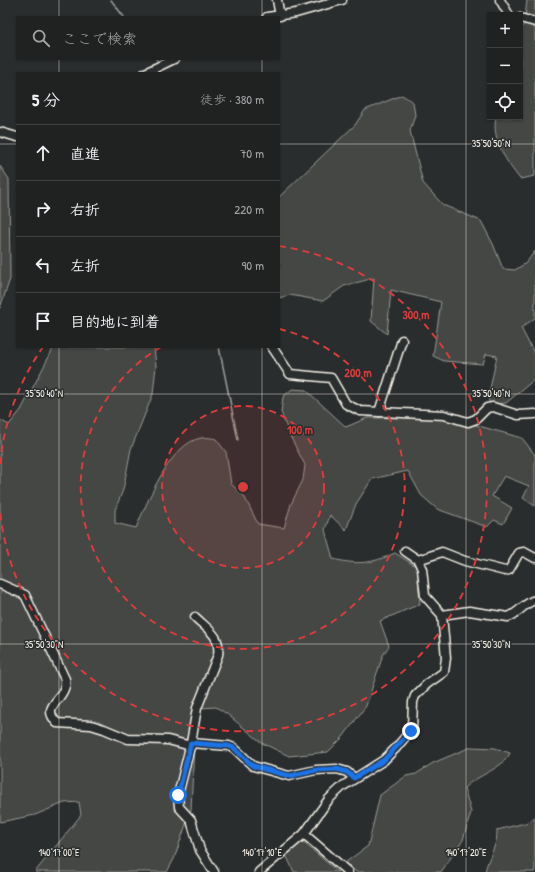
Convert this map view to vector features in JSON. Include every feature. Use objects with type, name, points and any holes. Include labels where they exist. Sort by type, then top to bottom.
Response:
[{"type":"street","points":[[277,0],[280,16],[296,14],[342,0]]},
{"type":"street","points":[[500,0],[507,12]]},
{"type":"street","points":[[523,19],[535,22]]},
{"type":"street","points":[[147,72],[172,60]]},
{"type":"street","points":[[3,133],[16,131]]},
{"type":"street","points":[[3,133],[16,137]]},
{"type":"street","points":[[379,412],[402,340]]},
{"type":"street","points":[[273,348],[290,374],[331,378],[346,404],[360,411],[444,415],[468,422],[476,419],[488,408],[493,407],[518,414],[533,414],[535,422]]},
{"type":"street","points":[[259,872],[304,834],[329,800],[354,778],[384,760],[396,748],[412,729],[413,702],[415,696],[427,684],[444,672],[446,658],[442,615],[425,596],[422,569],[418,560],[405,551]]},
{"type":"street","points":[[418,560],[442,552],[465,561],[505,571],[509,570],[519,553],[524,552],[535,558]]},
{"type":"street","points":[[0,584],[25,595],[65,679],[65,689],[52,706],[51,715],[57,723],[91,725],[128,740],[168,740],[191,744],[229,746],[234,748],[253,766],[290,776],[316,770],[337,769],[347,772],[354,778]]},
{"type":"street","points":[[442,615],[469,611],[508,618],[513,616],[526,604],[535,600]]},
{"type":"street","points":[[195,617],[218,640],[219,646],[218,654],[197,708],[191,744],[178,795],[179,807],[191,820],[200,850],[214,872]]},
{"type":"street","points":[[304,834],[348,872]]},
{"type":"shaded area","points":[[527,0],[535,0],[535,176],[520,179],[510,166],[501,150],[495,125],[496,120],[523,120],[524,25]]},
{"type":"shaded area","points":[[402,95],[413,102],[415,115],[410,131],[423,183],[443,205],[481,221],[493,244],[503,269],[515,270],[526,263],[535,251],[535,318],[521,328],[535,355],[535,379],[506,403],[490,405],[488,398],[497,356],[486,354],[483,364],[444,361],[433,356],[441,302],[391,290],[387,334],[371,321],[374,278],[344,286],[323,301],[290,295],[280,298],[280,196],[355,125],[365,110]]},
{"type":"shaded area","points":[[0,166],[9,179],[10,279],[0,308]]},
{"type":"shaded area","points":[[53,348],[154,348],[156,366],[153,394],[131,449],[123,490],[115,510],[115,523],[136,528],[153,490],[170,462],[179,451],[190,442],[201,438],[211,438],[216,439],[226,452],[231,484],[244,496],[258,524],[284,528],[291,504],[303,480],[305,465],[289,434],[281,412],[283,397],[292,389],[306,390],[346,427],[367,418],[447,417],[522,438],[535,455],[535,506],[523,498],[529,486],[504,476],[492,496],[512,508],[503,524],[494,520],[487,527],[437,509],[421,495],[408,471],[372,479],[356,504],[346,530],[330,515],[325,530],[333,559],[357,563],[379,559],[395,553],[417,567],[420,604],[380,621],[389,646],[383,655],[366,706],[343,737],[328,752],[289,756],[262,743],[227,714],[216,707],[201,708],[192,724],[194,745],[191,810],[174,859],[167,872],[35,872],[81,815],[79,802],[64,803],[35,815],[0,822],[0,420],[9,425],[21,410]]},
{"type":"shaded area","points":[[471,747],[495,748],[510,753],[507,759],[496,768],[469,783],[464,788],[471,812],[463,840],[441,872],[356,872],[346,862],[368,846],[380,795],[406,776],[416,774],[433,763]]},
{"type":"shaded area","points":[[535,817],[535,872],[485,872],[496,841],[497,830],[526,824]]},
{"type":"shaded area","points":[[302,841],[338,872],[294,872],[286,855]]},
{"type":"waterway","points":[[111,0],[123,16]]},
{"type":"waterway","points":[[219,348],[238,440]]},
{"type":"route","points":[[178,795],[191,743],[229,746],[234,748],[253,766],[290,776],[316,770],[337,769],[347,772],[354,778],[384,760],[411,731]]}]
